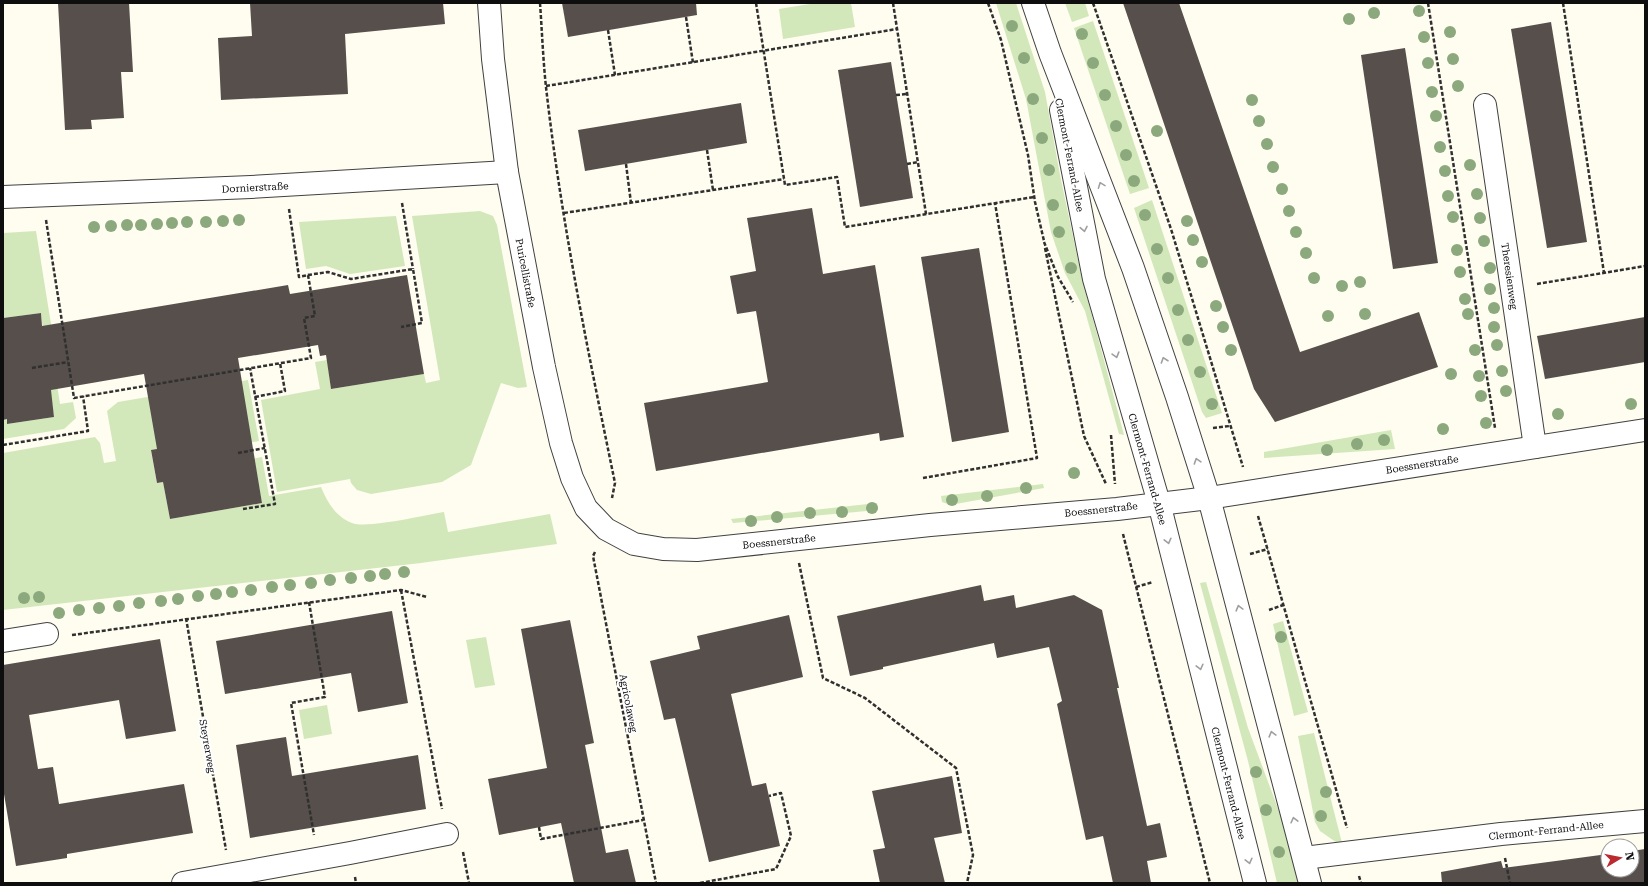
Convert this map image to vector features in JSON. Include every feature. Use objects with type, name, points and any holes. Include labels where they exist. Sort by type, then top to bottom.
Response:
[{"type":"street","name":"Puricellistraße","points":[[489,3],[493,59],[507,172],[544,367],[561,443],[572,478],[586,508],[606,529]]},
{"type":"street","name":"Clermont-Ferrand-Allee","points":[[1033,3],[1050,53],[1133,268],[1177,397],[1209,498],[1310,883]]},
{"type":"street","name":"Clermont-Ferrand-Allee","points":[[1050,53],[1094,279],[1159,503],[1254,883]]},
{"type":"street","name":"Theresienweg","points":[[1485,105],[1535,447]]},
{"type":"street","name":"Dornierstraße","points":[[3,197],[286,185],[507,172]]},
{"type":"street","name":"Boessnerstraße","points":[[606,529],[634,544],[663,549],[697,550],[930,525],[1117,509],[1209,498],[1645,430]]},
{"type":"street","points":[[3,641],[47,634]]},
{"type":"street","name":"Clermont-Ferrand-Allee","points":[[1304,858],[1501,834],[1645,821]]},
{"type":"street","points":[[183,883],[447,834]]},
{"type":"path","name":"Agricolaweg","points":[[540,3],[546,86],[564,214],[580,311],[615,483],[606,529],[593,556],[656,883]]},
{"type":"path","points":[[756,3],[785,185],[837,177],[845,227],[1034,197]]},
{"type":"path","points":[[893,3],[926,214]]},
{"type":"path","points":[[988,3],[1001,40],[1027,147],[1034,197],[1084,436],[1117,509]]},
{"type":"path","points":[[1093,3],[1171,229],[1251,491],[1354,852],[1361,883]]},
{"type":"path","points":[[1428,3],[1499,453]]},
{"type":"path","points":[[1563,3],[1604,273]]},
{"type":"path","points":[[686,17],[693,62]]},
{"type":"path","points":[[546,86],[764,52],[897,29]]},
{"type":"path","points":[[608,30],[615,75]]},
{"type":"path","points":[[896,95],[907,94]]},
{"type":"path","points":[[707,150],[713,190]]},
{"type":"path","points":[[907,164],[918,162]]},
{"type":"path","points":[[626,164],[631,203]]},
{"type":"path","points":[[564,214],[784,179]]},
{"type":"path","points":[[286,185],[300,277],[328,272],[351,279],[413,270]]},
{"type":"path","points":[[42,195],[74,398],[311,358],[304,318],[315,316],[308,275]]},
{"type":"path","points":[[923,478],[1037,458],[995,203]]},
{"type":"path","points":[[401,326],[422,323],[404,216]]},
{"type":"path","points":[[1044,242],[1058,277],[1073,303]]},
{"type":"path","points":[[1512,288],[1645,266]]},
{"type":"path","points":[[32,368],[68,362]]},
{"type":"path","points":[[255,397],[285,391],[280,363]]},
{"type":"path","points":[[243,509],[275,504],[250,368]]},
{"type":"path","points":[[3,445],[88,431],[82,396]]},
{"type":"path","points":[[1111,432],[1117,509],[1210,883]]},
{"type":"path","points":[[238,453],[265,448]]},
{"type":"path","points":[[794,540],[823,678],[865,698],[956,768],[973,855],[967,883]]},
{"type":"path","points":[[401,590],[447,834]]},
{"type":"path","points":[[47,634],[54,638],[186,618],[401,590],[427,597]]},
{"type":"path","points":[[309,602],[325,697],[291,704],[318,859]]},
{"type":"path","points":[[1269,610],[1283,605]]},
{"type":"path","name":"Steyrerweg","points":[[186,618],[230,875]]},
{"type":"path","points":[[700,883],[776,869],[790,836],[781,793],[769,796]]},
{"type":"path","points":[[539,828],[541,839],[643,820]]},
{"type":"green space","points":[[816,3],[851,3],[855,27],[783,39],[779,9]]},
{"type":"green space","points":[[996,3],[1016,3],[1045,92],[1060,175],[1081,274],[1124,435],[1119,434],[1085,311],[1065,273],[1051,232],[1026,99]]},
{"type":"green space","points":[[1065,3],[1085,3],[1089,16],[1072,22]]},
{"type":"green space","points":[[1093,21],[1149,188],[1130,194],[1074,28]]},
{"type":"green space","points":[[1152,200],[1222,413],[1206,418],[1202,412],[1134,208]]},
{"type":"green space","points":[[480,211],[493,216],[497,225],[527,387],[518,388],[501,383],[471,465],[442,482],[371,494],[357,490],[351,483],[350,479],[277,492],[261,400],[320,389],[315,362],[327,360],[331,389],[424,374],[426,383],[440,380],[412,216]]},
{"type":"green space","points":[[396,216],[405,266],[350,274],[326,266],[306,269],[299,222]]},
{"type":"green space","points":[[36,231],[56,355],[45,348],[41,313],[3,318],[3,233]]},
{"type":"green space","points":[[55,372],[60,404],[73,402],[76,418],[64,429],[3,439],[3,420],[7,419],[7,424],[54,417],[49,381]]},
{"type":"green space","points":[[248,380],[259,441],[237,445],[151,451],[157,483],[163,482],[170,519],[262,503],[255,465],[240,461],[262,457],[269,496],[321,487],[326,498],[337,513],[352,523],[383,523],[444,512],[448,532],[550,514],[557,544],[421,563],[3,610],[3,453],[95,437],[100,443],[104,463],[116,461],[107,411],[118,402]]},
{"type":"green space","points":[[1391,430],[1395,449],[1264,458],[1264,452]]},
{"type":"green space","points":[[1043,484],[1044,488],[950,505],[942,502],[941,496]]},
{"type":"green space","points":[[877,503],[878,510],[733,523],[731,519]]},
{"type":"green space","points":[[1206,582],[1248,728],[1283,822],[1299,883],[1277,883],[1248,761],[1200,583]]},
{"type":"green space","points":[[1283,621],[1308,712],[1294,716],[1273,624]]},
{"type":"green space","points":[[486,637],[495,685],[475,688],[466,640]]},
{"type":"green space","points":[[327,705],[332,734],[304,739],[299,710]]},
{"type":"green space","points":[[1314,733],[1343,847],[1320,831],[1315,822],[1298,736]]},
{"type":"building","points":[[58,3],[129,3],[133,72],[121,72],[124,118],[91,120],[92,129],[65,130]]},
{"type":"building","points":[[250,3],[443,3],[445,24],[345,34],[348,94],[221,100],[218,38],[252,36]]},
{"type":"building","points":[[562,3],[696,3],[697,15],[568,37]]},
{"type":"building","points":[[1123,3],[1179,3],[1300,352],[1419,312],[1438,367],[1275,422],[1254,389]]},
{"type":"building","points":[[1551,22],[1587,242],[1547,248],[1511,29]]},
{"type":"building","points":[[1405,48],[1438,263],[1393,269],[1361,55]]},
{"type":"building","points":[[891,62],[913,198],[860,207],[838,70]]},
{"type":"building","points":[[741,103],[747,143],[585,171],[578,130]]},
{"type":"building","points":[[812,208],[823,274],[875,265],[904,437],[880,441],[879,433],[656,471],[644,403],[768,382],[756,311],[737,314],[730,276],[756,271],[747,218]]},
{"type":"building","points":[[979,248],[1009,432],[952,442],[921,257]]},
{"type":"building","points":[[407,275],[424,374],[331,389],[326,355],[320,356],[318,345],[238,358],[262,503],[170,519],[163,482],[157,483],[151,450],[157,449],[144,374],[51,390],[54,417],[7,424],[7,419],[3,420],[3,318],[41,313],[42,326],[288,285],[290,294]]},
{"type":"building","points":[[1645,317],[1645,362],[1545,379],[1537,336]]},
{"type":"building","points":[[981,585],[984,601],[1014,595],[1016,608],[1074,595],[1102,610],[1119,688],[1117,688],[1147,826],[1160,823],[1167,857],[1147,861],[1151,883],[1113,883],[1103,836],[1086,840],[1057,704],[1062,701],[1049,647],[997,658],[994,643],[883,667],[883,669],[850,676],[837,616]]},
{"type":"building","points":[[392,611],[408,703],[358,712],[351,673],[225,694],[216,641]]},
{"type":"building","points":[[789,615],[803,677],[731,694],[752,786],[766,783],[780,846],[709,862],[675,718],[664,720],[650,661],[700,649],[697,636]]},
{"type":"building","points":[[570,620],[594,743],[585,745],[606,853],[628,849],[636,883],[574,883],[561,823],[499,835],[488,779],[547,768],[521,629]]},
{"type":"building","points":[[160,639],[176,731],[126,739],[119,700],[29,715],[38,769],[53,767],[59,804],[184,784],[193,833],[67,854],[67,858],[16,866],[3,788],[3,665]]},
{"type":"building","points":[[286,737],[292,776],[418,755],[426,809],[250,838],[236,745]]},
{"type":"building","points":[[952,776],[962,833],[934,838],[945,883],[880,883],[873,850],[885,848],[872,791]]},
{"type":"building","points":[[1645,849],[1645,883],[1442,883],[1441,872],[1501,861],[1503,868],[1600,855],[1600,878],[1640,878],[1640,850]]}]
